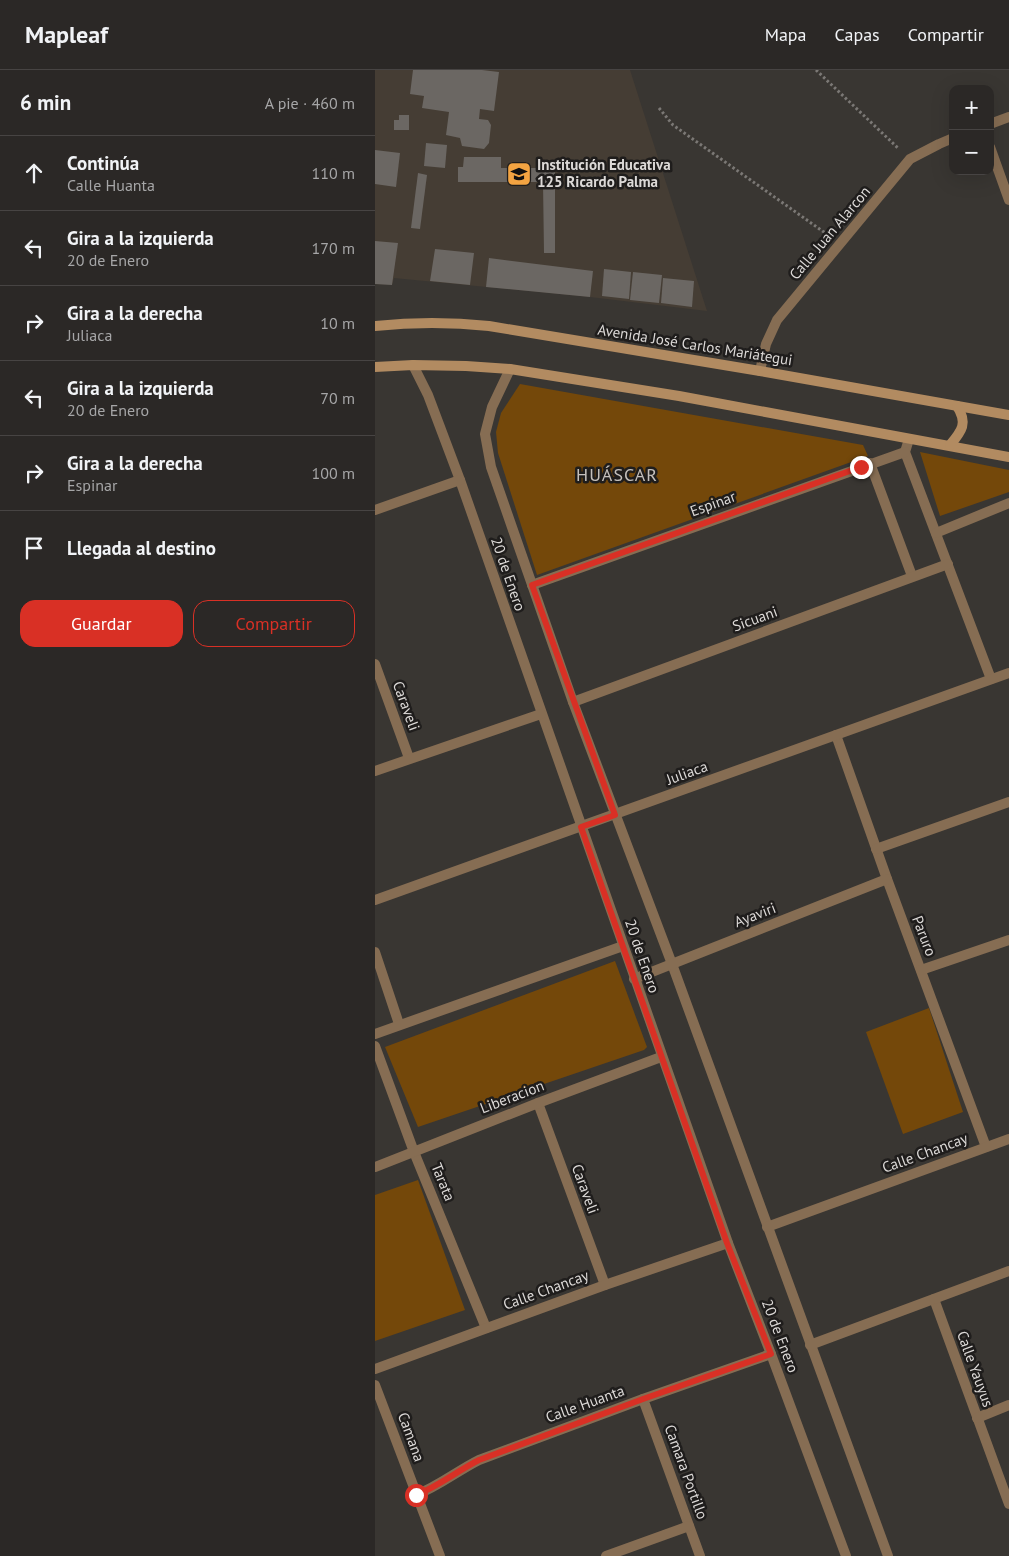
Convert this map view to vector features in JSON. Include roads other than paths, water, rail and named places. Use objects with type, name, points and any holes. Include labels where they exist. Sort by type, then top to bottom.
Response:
[{"type":"main road","name":"Avenida José Carlos Mariátegui","points":[[375,326],[407,322],[452,322],[489,326],[1009,415]]},
{"type":"main road","points":[[375,367],[413,365],[511,369],[679,396],[1009,456]]},
{"type":"main road","points":[[950,446],[959,435],[963,426],[963,415],[957,406]]},
{"type":"street","points":[[994,123],[1009,117]]},
{"type":"street","name":"Calle Juan Alarcon","points":[[760,371],[766,344],[777,320],[910,160],[949,140]]},
{"type":"street","points":[[994,158],[1009,200]]},
{"type":"street","name":"20 de Enero","points":[[413,365],[428,395],[460,480],[727,1243],[771,1354],[846,1556]]},
{"type":"street","name":"20 de Enero","points":[[511,369],[492,407],[485,434],[491,467],[573,702],[672,964],[888,1556]]},
{"type":"street","points":[[909,439],[905,452],[991,679]]},
{"type":"street","name":"Espinar","points":[[532,585],[905,452]]},
{"type":"street","points":[[870,464],[912,576]]},
{"type":"street","points":[[375,510],[460,480]]},
{"type":"street","points":[[936,533],[1009,503]]},
{"type":"street","name":"Sicuani","points":[[573,702],[947,564]]},
{"type":"street","name":"Caraveli","points":[[375,664],[409,758]]},
{"type":"street","name":"Juliaca","points":[[375,900],[1009,673]]},
{"type":"street","points":[[375,771],[541,714]]},
{"type":"street","name":"Paruro","points":[[836,735],[986,1147]]},
{"type":"street","points":[[876,849],[1009,802]]},
{"type":"street","name":"Ayaviri","points":[[634,979],[887,879]]},
{"type":"street","points":[[921,970],[1009,940]]},
{"type":"street","points":[[375,1034],[623,946]]},
{"type":"street","points":[[375,952],[399,1024]]},
{"type":"street","name":"Tarata","points":[[375,1046],[414,1152],[486,1328]]},
{"type":"street","name":"Liberacion","points":[[375,1166],[661,1057]]},
{"type":"street","name":"Caraveli","points":[[537,1103],[605,1285]]},
{"type":"street","name":"Calle Chancay","points":[[767,1227],[1009,1139]]},
{"type":"street","name":"Calle Chancay","points":[[375,1369],[605,1285],[727,1243]]},
{"type":"street","points":[[810,1345],[1009,1272]]},
{"type":"street","name":"Calle Yauyus","points":[[934,1299],[1009,1504]]},
{"type":"street","name":"Calle Huanta","points":[[416,1495],[430,1490],[479,1460],[771,1354]]},
{"type":"street","name":"Camana","points":[[375,1385],[440,1556]]},
{"type":"street","name":"Camara Portillo","points":[[643,1399],[700,1556]]},
{"type":"street","points":[[977,1418],[1009,1405]]},
{"type":"street","points":[[606,1556],[689,1526]]},
{"type":"place","name":"Institución Educativa 125 Ricardo Palma","points":[[519,174]]},
{"type":"district","name":"HUÁSCAR","points":[[617,475]]}]
